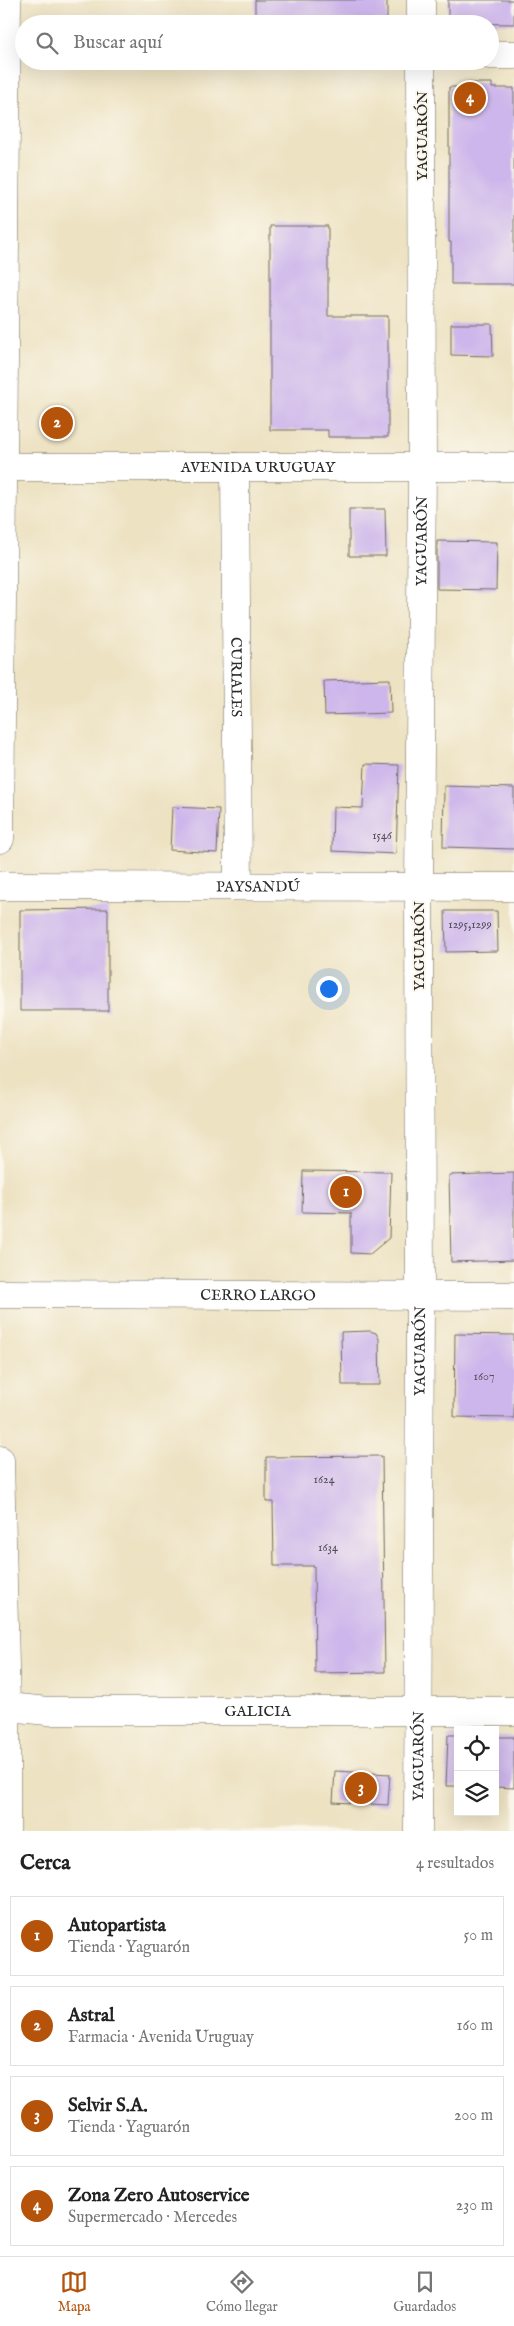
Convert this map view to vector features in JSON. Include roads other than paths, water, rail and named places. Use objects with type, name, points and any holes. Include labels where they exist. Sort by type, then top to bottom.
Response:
[{"type":"street","points":[[0,839],[1,467],[10,57],[7,0]]},
{"type":"street","points":[[421,0],[421,15]]},
{"type":"street","points":[[499,55],[514,55]]},
{"type":"street","name":"YAGUARÓN","points":[[418,1831],[422,70]]},
{"type":"street","name":"AVENIDA URUGUAY","points":[[1,467],[514,467]]},
{"type":"street","name":"CURIALES","points":[[235,468],[238,886]]},
{"type":"street","name":"PAYSANDÚ","points":[[0,886],[514,888]]},
{"type":"street","name":"CERRO LARGO","points":[[0,1294],[514,1296]]},
{"type":"street","points":[[0,1460],[6,1831]]},
{"type":"street","name":"GALICIA","points":[[3,1706],[47,1711],[514,1712]]},
{"type":"place","name":"Zona Zero Autoservice","points":[[470,98]]},
{"type":"place","name":"Astral","points":[[57,423]]},
{"type":"place","name":"Autopartista","points":[[346,1192]]},
{"type":"place","name":"Selvir S.A.","points":[[361,1788]]}]
